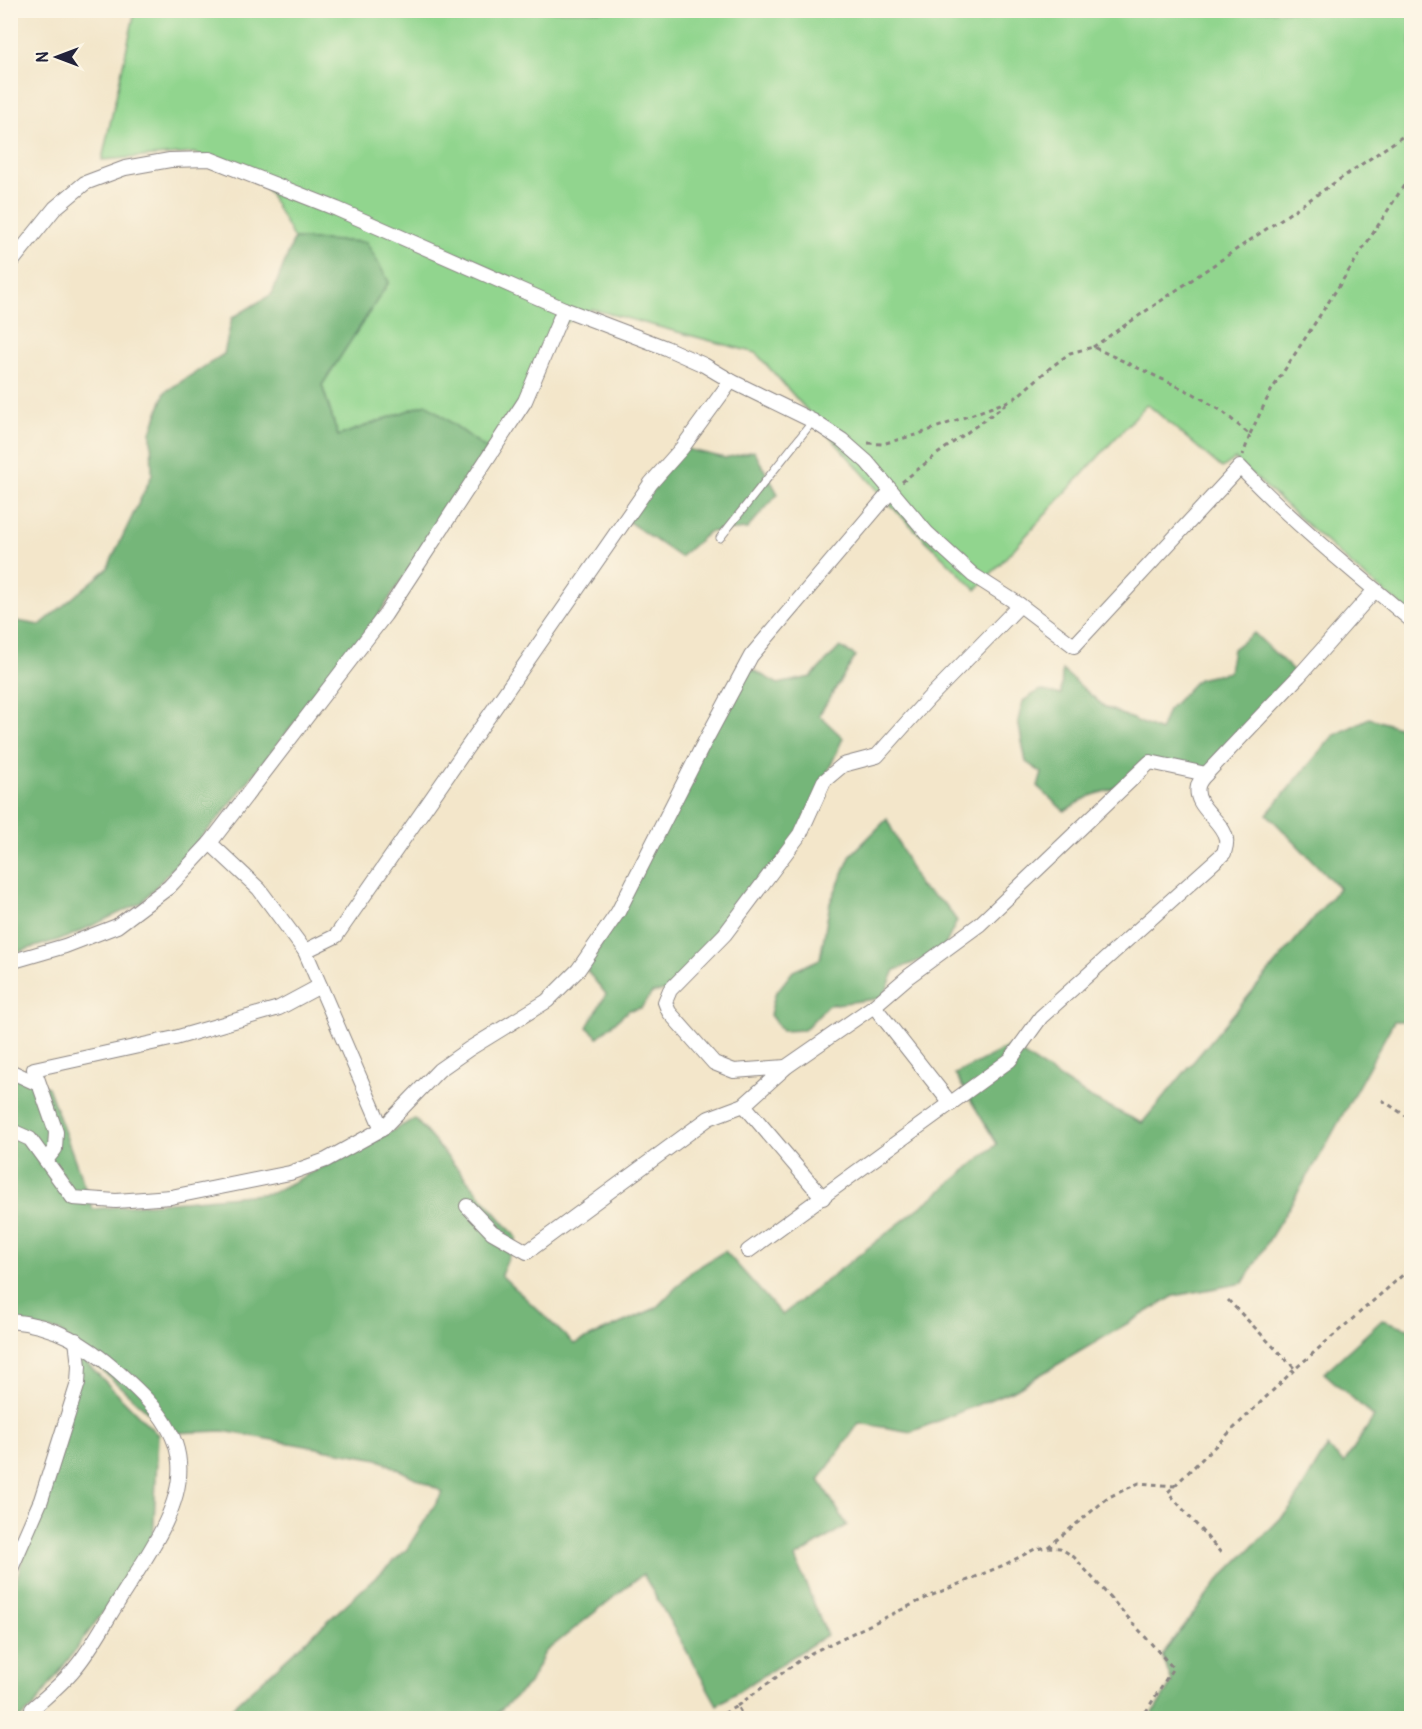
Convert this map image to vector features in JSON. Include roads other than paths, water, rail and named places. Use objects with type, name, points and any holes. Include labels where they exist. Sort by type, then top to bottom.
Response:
[{"type":"street","points":[[10,264],[55,208],[85,183],[125,168],[170,160],[210,159],[337,209],[564,309],[666,348],[813,421],[842,440],[867,462],[927,533],[973,575],[1020,605],[1074,646],[1240,466],[1269,497],[1343,564],[1412,621]]},
{"type":"street","points":[[10,962],[65,946],[117,926],[169,887],[210,843],[385,615],[525,402],[564,309]]},
{"type":"street","points":[[305,951],[336,936],[651,483],[682,448],[731,381]]},
{"type":"street","points":[[10,1130],[30,1139],[73,1198],[116,1201],[171,1197],[290,1173],[326,1160],[382,1129],[439,1070],[547,1001],[578,970],[618,912],[751,656],[891,491]]},
{"type":"street","points":[[748,1251],[1010,1060],[1041,1017],[1224,853],[1227,841],[1223,830],[1198,795],[1198,784],[1299,676],[1374,590]]},
{"type":"street","points":[[786,1067],[735,1071],[714,1063],[669,1012],[665,1002],[670,990],[725,934],[800,834],[824,781],[843,765],[877,756],[928,699],[1020,605]]},
{"type":"street","points":[[467,1206],[492,1232],[527,1252],[709,1118],[744,1105],[786,1067],[874,1006],[909,976],[980,924],[1150,762],[1206,774]]},
{"type":"street","points":[[210,843],[259,890],[305,951],[382,1129]]},
{"type":"street","points":[[46,1160],[55,1149],[56,1132],[33,1069],[175,1038],[217,1026],[279,1008],[320,986]]},
{"type":"street","points":[[874,1006],[951,1104]]},
{"type":"street","points":[[10,1071],[38,1084]]},
{"type":"street","points":[[744,1105],[823,1198]]},
{"type":"street","points":[[10,1321],[58,1331],[76,1340],[108,1363],[160,1414],[171,1432],[177,1448],[179,1463],[179,1479],[170,1512],[153,1544],[76,1667],[32,1709]]},
{"type":"street","points":[[10,1571],[41,1500],[78,1383],[76,1340]]},
{"type":"lane","points":[[720,538],[813,421]]}]
